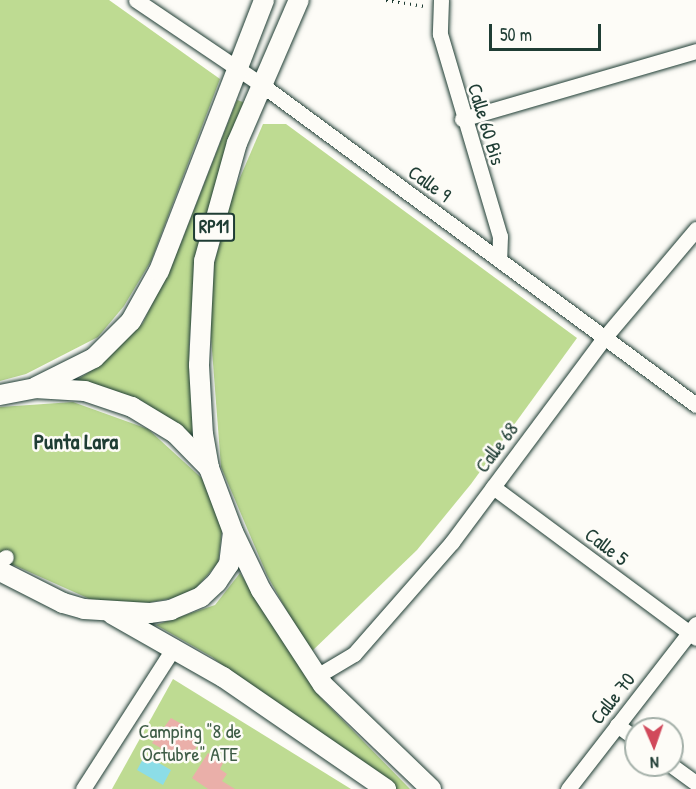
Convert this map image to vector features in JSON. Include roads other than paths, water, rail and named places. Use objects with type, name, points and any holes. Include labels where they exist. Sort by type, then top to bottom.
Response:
[{"type":"main road","name":"RP11","points":[[0,395],[35,388],[94,358],[131,321],[159,272],[264,0]]},
{"type":"main road","name":"RP11","points":[[299,0],[237,143],[204,261],[199,365],[203,435],[209,468],[233,532],[261,590],[317,676],[357,720],[431,789]]},
{"type":"main road","name":"RP11","points":[[35,388],[85,392],[132,407],[175,433],[209,468]]},
{"type":"main road","name":"RP11","points":[[2,563],[63,603],[110,613],[171,610],[201,597],[217,582],[229,564],[233,532]]},
{"type":"main road","name":"RP11","points":[[110,613],[174,647],[386,789]]},
{"type":"street","name":"Calle 9","points":[[136,0],[262,85],[696,405]]},
{"type":"street","name":"Calle 60 Bis","points":[[440,4],[440,34],[462,119],[500,236],[499,259]]},
{"type":"street","points":[[462,119],[696,51]]},
{"type":"street","name":"Calle 68","points":[[317,676],[354,654],[452,542],[604,338],[696,229]]},
{"type":"street","name":"Calle 5","points":[[493,487],[694,632]]},
{"type":"street","name":"Calle 70","points":[[568,789],[617,725],[694,632]]},
{"type":"street","points":[[83,789],[174,647]]},
{"type":"street","points":[[617,725],[624,730]]},
{"type":"water","points":[[145,755],[171,770],[163,785],[137,770]]},
{"type":"district","name":"Punta Lara","points":[[76,442]]},
{"type":"park label","name":"Camping \"8 de Octubre\" ATE","points":[[190,742]]}]
